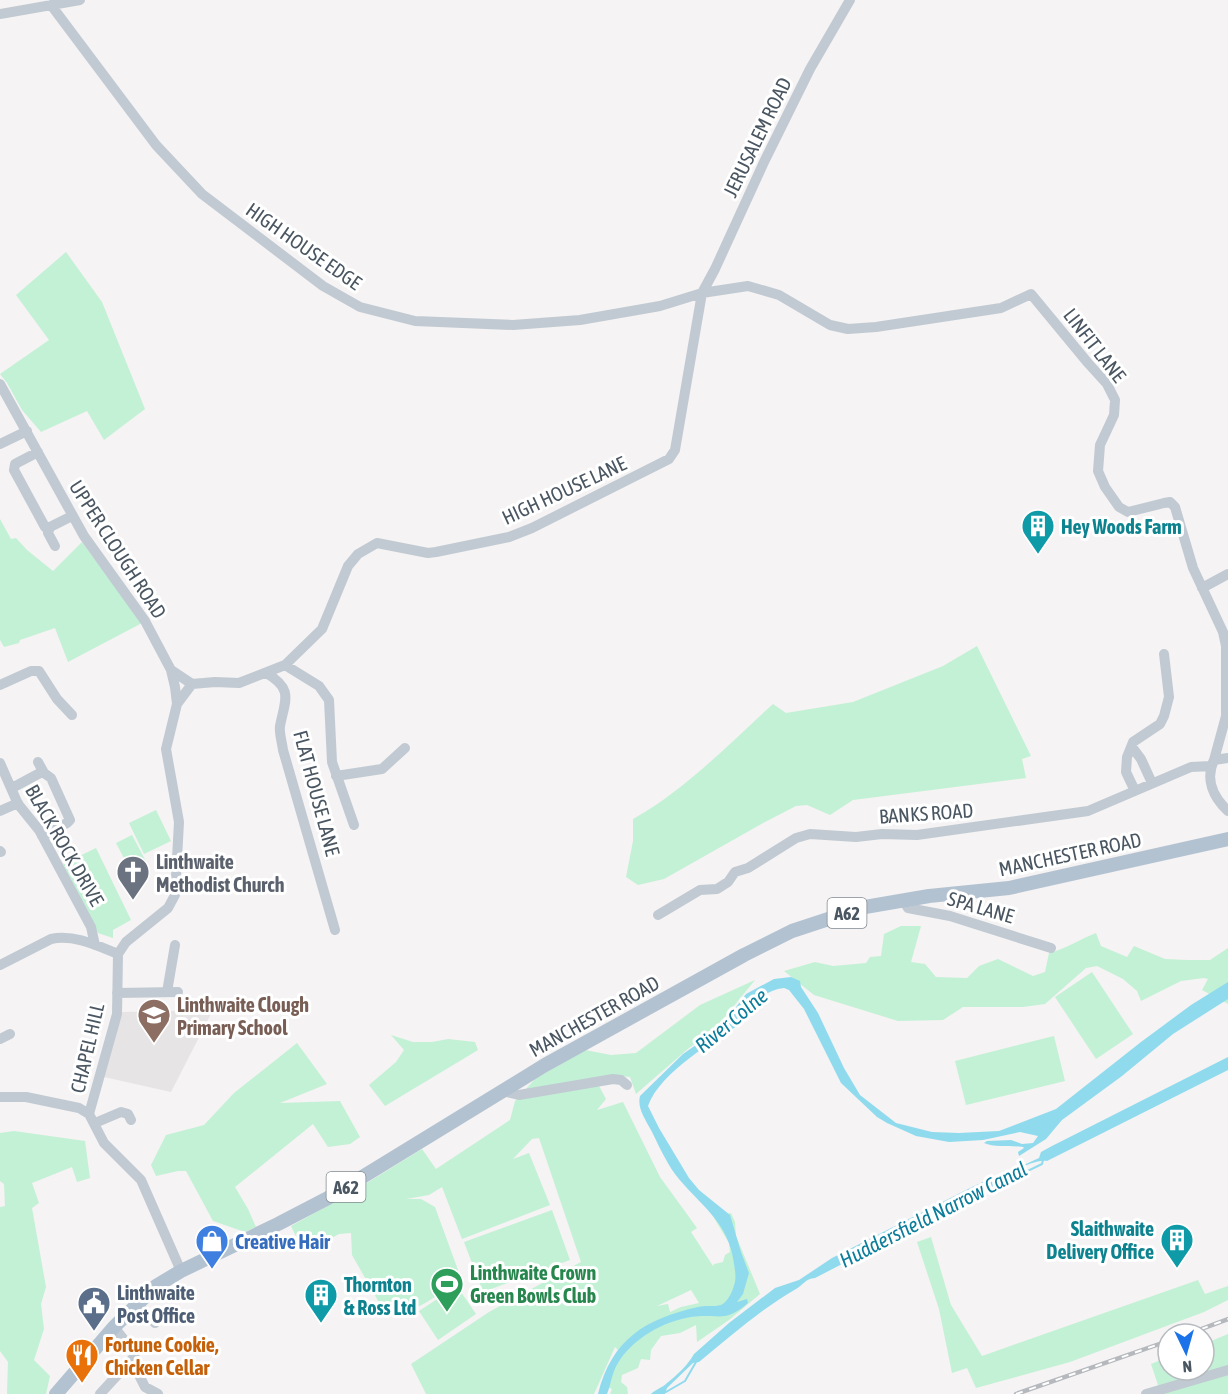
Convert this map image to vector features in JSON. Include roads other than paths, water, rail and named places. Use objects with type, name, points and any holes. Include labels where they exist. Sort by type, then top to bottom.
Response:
[{"type":"main road","name":"MANCHESTER ROAD","points":[[56,1394],[136,1303],[156,1286],[181,1271],[328,1198],[545,1065],[744,955],[792,932],[865,907],[903,900],[1009,888],[1228,839]]},
{"type":"street","points":[[0,14],[80,0]]},
{"type":"street","name":"JERUSALEM ROAD","points":[[702,293],[810,69],[850,0]]},
{"type":"street","name":"HIGH HOUSE EDGE","points":[[51,5],[156,146],[202,194],[323,286],[360,307],[415,321],[513,324],[592,318],[660,306],[702,293]]},
{"type":"street","name":"LINFIT LANE","points":[[702,293],[748,286],[779,295],[830,325],[848,329],[876,327],[1001,308],[1031,294],[1107,384],[1114,400],[1114,415],[1100,445],[1098,471],[1105,487],[1119,507],[1128,512],[1170,502],[1175,507],[1194,568],[1223,632],[1226,646],[1226,716],[1213,763]]},
{"type":"street","name":"HIGH HOUSE LANE","points":[[192,684],[239,682],[285,665],[322,629],[348,566],[358,554],[377,543],[428,553],[508,537],[542,523],[669,459],[675,450],[702,293]]},
{"type":"street","name":"UPPER CLOUGH ROAD","points":[[0,384],[72,516],[145,621],[171,670],[177,704]]},
{"type":"street","points":[[0,444],[27,432]]},
{"type":"street","points":[[38,452],[15,464],[14,470],[45,527],[50,527],[72,516]]},
{"type":"street","points":[[50,527],[48,533],[55,546]]},
{"type":"street","points":[[1202,588],[1228,574]]},
{"type":"street","points":[[1135,791],[1125,767],[1134,742],[1160,724],[1164,716],[1169,697],[1164,654]]},
{"type":"street","points":[[285,665],[319,686],[329,700],[332,762],[354,825]]},
{"type":"street","points":[[0,965],[51,939],[60,937],[95,945],[118,954],[126,942],[168,908],[175,895],[179,822],[166,749],[177,704],[192,684],[171,670]]},
{"type":"street","points":[[0,685],[31,671],[39,671],[57,699],[72,715]]},
{"type":"street","name":"FLAT HOUSE LANE","points":[[266,673],[279,681],[285,693],[285,709],[280,728],[283,750],[335,930]]},
{"type":"street","points":[[1132,747],[1141,759],[1152,783]]},
{"type":"street","points":[[336,776],[382,769],[405,748]]},
{"type":"street","name":"BANKS ROAD","points":[[658,915],[700,890],[717,890],[728,882],[735,872],[748,868],[796,838],[810,834],[856,837],[882,834],[917,835],[1088,811],[1191,768],[1228,758]]},
{"type":"street","points":[[38,762],[44,773],[51,778],[70,820],[42,836]]},
{"type":"street","name":"BLACK ROCK DRIVE","points":[[0,763],[18,803],[42,836],[91,927],[95,945]]},
{"type":"street","points":[[1213,763],[1209,773],[1213,790],[1215,796],[1228,811]]},
{"type":"street","points":[[12,788],[44,773]]},
{"type":"street","points":[[0,811],[18,803]]},
{"type":"street","name":"SPA LANE","points":[[903,900],[908,908],[950,916],[1051,948]]},
{"type":"street","points":[[117,993],[173,992],[175,945]]},
{"type":"street","name":"CHAPEL HILL","points":[[92,1119],[117,1014],[118,954]]},
{"type":"street","points":[[503,1091],[519,1095],[613,1079],[621,1080],[627,1085]]},
{"type":"street","points":[[0,1097],[26,1097],[79,1108],[92,1119],[104,1143],[141,1180],[181,1271]]},
{"type":"street","points":[[92,1119],[121,1112],[128,1114],[131,1120]]},
{"type":"street","points":[[136,1303],[154,1323]]},
{"type":"street","points":[[114,1327],[134,1352],[136,1369],[145,1387],[158,1394]]},
{"type":"street","points":[[100,1394],[134,1357]]},
{"type":"street","points":[[1146,1394],[1228,1370]]},
{"type":"water","name":"River Colne","points":[[791,977],[800,981],[801,987],[818,1013],[844,1068],[860,1095],[896,1123],[932,1132],[999,1131],[1056,1109],[1191,1005],[1228,982],[1228,999],[1173,1034],[1122,1076],[1062,1120],[1046,1139],[1019,1156],[1018,1152],[1023,1147],[984,1143],[1011,1140],[1022,1144],[1033,1143],[1038,1136],[1020,1132],[983,1140],[949,1142],[916,1136],[877,1117],[841,1083],[804,1009],[789,990],[784,988],[771,991],[755,1003],[745,1021],[704,1047],[676,1069],[654,1093],[648,1106],[689,1178],[699,1190],[730,1215],[749,1273],[743,1294],[737,1302],[747,1299],[748,1303],[727,1316],[681,1319],[650,1332],[624,1354],[614,1370],[607,1394],[598,1394],[612,1359],[633,1334],[647,1325],[679,1312],[701,1306],[721,1305],[732,1292],[735,1282],[734,1264],[726,1236],[712,1214],[684,1185],[668,1163],[642,1113],[640,1096],[683,1054],[720,1028],[746,994],[774,979]]},
{"type":"water","name":"Huddersfield Narrow Canal","points":[[1228,1057],[1228,1070],[1047,1161],[1035,1162],[1022,1168],[999,1183],[806,1281],[758,1314],[699,1362],[693,1363],[667,1388],[665,1394],[651,1394],[675,1377],[694,1354],[729,1323],[775,1288],[799,1280],[832,1258],[972,1187],[1039,1158],[1041,1152],[1052,1146]]},
{"type":"waterway","name":"Huddersfield Narrow Canal","points":[[1002,1178],[1011,1179],[1042,1164],[1043,1160]]},
{"type":"waterway","points":[[666,1392],[685,1381],[696,1362]]},
{"type":"railway","points":[[1216,1324],[1228,1319]]},
{"type":"railway","points":[[1016,1394],[1156,1345]]},
{"type":"place","name":"Hey Woods Farm","points":[[1038,555]]},
{"type":"place","name":"Linthwaite Methodist Church","points":[[133,901]]},
{"type":"place","name":"Linthwaite Clough Primary School","points":[[154,1044]]},
{"type":"place","name":"Slaithwaite Delivery Office","points":[[1177,1269]]},
{"type":"place","name":"Creative Hair","points":[[212,1270]]},
{"type":"place","name":"Linthwaite Crown Green Bowls Club","points":[[447,1313]]},
{"type":"place","name":"Thornton & Ross Ltd","points":[[321,1324]]},
{"type":"place","name":"Linthwaite Post Office","points":[[94,1332]]},
{"type":"place","name":"Fortune Cookie, Chicken Cellar","points":[[82,1384]]}]
